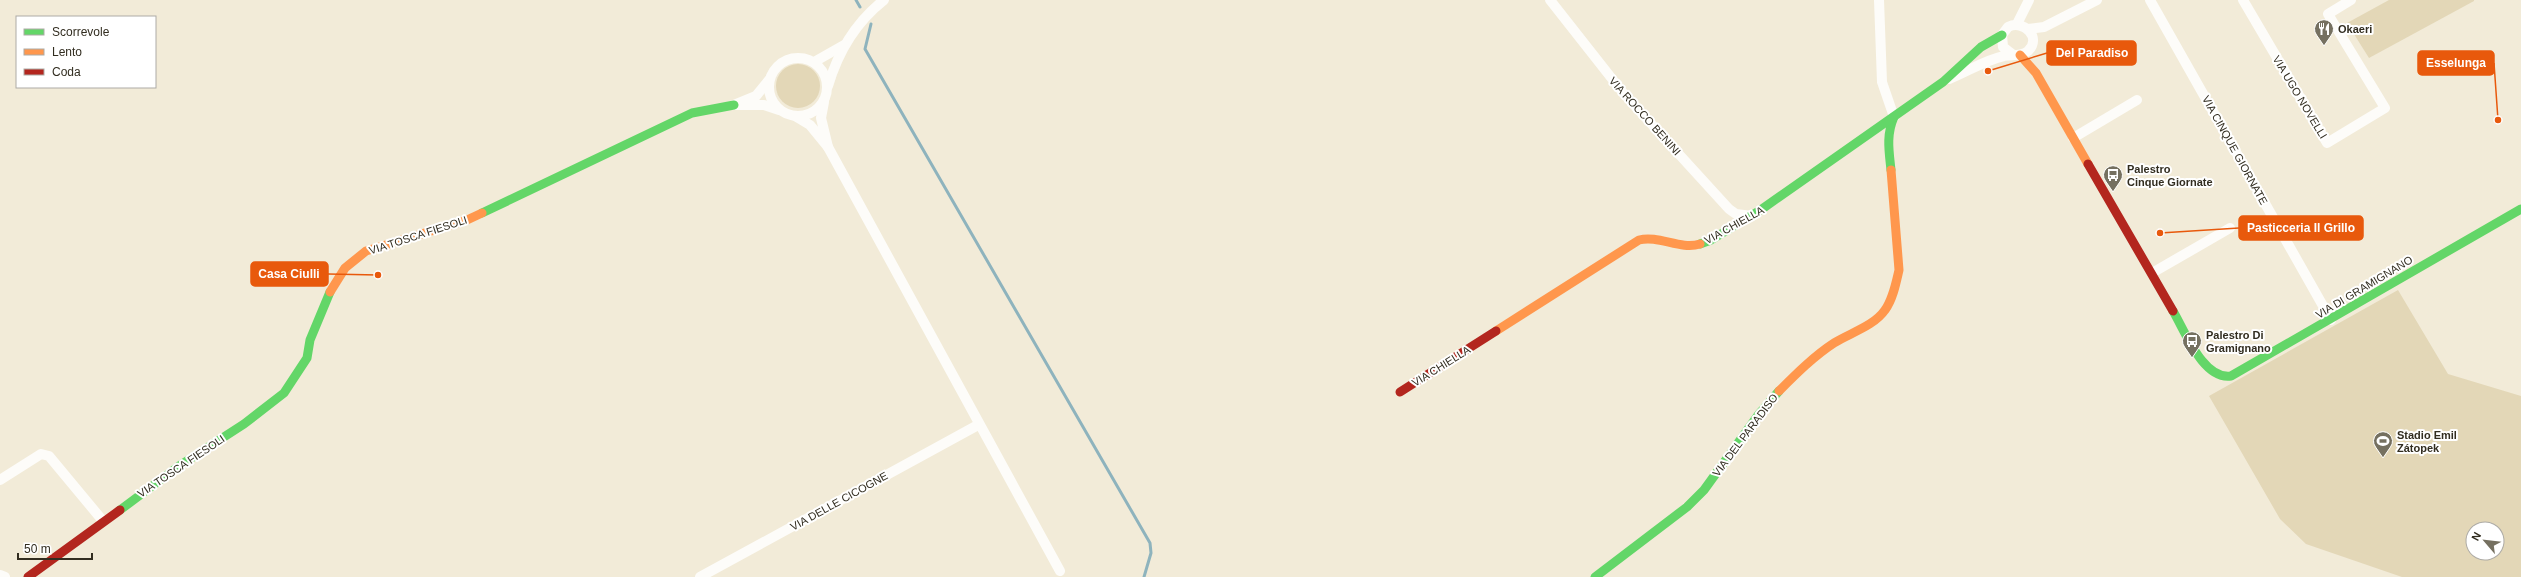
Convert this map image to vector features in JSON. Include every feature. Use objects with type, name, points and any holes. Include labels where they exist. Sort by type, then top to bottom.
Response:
[{"type":"street","points":[[828,146],[821,118],[833,69],[846,44],[871,10],[884,0]]},
{"type":"street","name":"VIA ROCCO BENINI","points":[[1550,0],[1624,94],[1729,209],[1736,214],[1752,216]]},
{"type":"street","points":[[1879,0],[1882,82],[1894,117],[1943,82],[1975,51],[2002,35],[2008,27],[2017,24],[2028,29],[2051,24],[2096,0]]},
{"type":"street","points":[[2017,24],[2029,0]]},
{"type":"street","name":"VIA CINQUE GIORNATE","points":[[2150,0],[2332,320]]},
{"type":"street","name":"VIA UGO NOVELLI","points":[[2243,0],[2327,143],[2385,108],[2328,14],[2351,0]]},
{"type":"street","points":[[2028,29],[2033,41],[2030,49],[2035,72],[2152,273],[2230,228]]},
{"type":"street","points":[[2002,35],[2003,47],[2016,55],[2035,72]]},
{"type":"street","points":[[828,89],[824,73],[814,62],[835,52],[846,44]]},
{"type":"street","points":[[1943,82],[1998,58],[2016,55],[2030,49]]},
{"type":"street","name":"VIA TOSCA FIESOLI","points":[[734,105],[756,96],[769,80],[774,69],[789,59],[805,58],[814,62]]},
{"type":"street","points":[[769,80],[769,94],[779,110]]},
{"type":"street","points":[[2073,138],[2137,100]]},
{"type":"street","points":[[795,116],[808,115],[819,108],[824,101]]},
{"type":"street","name":"VIA TOSCA FIESOLI","points":[[28,577],[179,466],[244,424],[284,393],[307,358],[310,340],[331,291],[345,268],[366,251],[467,220],[553,181],[692,113],[734,105],[764,105],[795,116]]},
{"type":"street","points":[[795,116],[810,125],[828,146],[978,425],[1060,571]]},
{"type":"street","name":"VIA CHIELLA","points":[[1400,392],[1639,240],[1648,238],[1692,246],[1711,240],[1752,216],[1894,117]]},
{"type":"street","name":"VIA DEL PARADISO","points":[[1595,577],[1687,507],[1704,490],[1758,414],[1797,372],[1833,344],[1875,320],[1885,310],[1896,286],[1899,270],[1888,138],[1889,128],[1894,117]]},
{"type":"street","name":"VIA DI GRAMIGNANO","points":[[2152,273],[2203,363],[2217,375],[2230,376],[2332,320],[2521,209]]},
{"type":"street","name":"VIA DELLE CICOGNE","points":[[700,577],[978,425]]},
{"type":"street","points":[[0,480],[41,454],[49,456],[103,521]]},
{"type":"street","points":[[0,575],[5,577]]},
{"type":"shaded area","points":[[2389,0],[2474,1],[2369,58],[2347,23]]},
{"type":"shaded area","points":[[798,64],[810,68],[816,74],[820,86],[816,98],[810,104],[798,108],[786,104],[780,98],[776,86],[780,74],[786,68]]},
{"type":"shaded area","name":"Stadio Emil Zátopek","points":[[2398,290],[2448,374],[2521,396],[2521,577],[2402,577],[2306,544],[2280,519],[2209,396]]},
{"type":"waterway","points":[[856,0],[860,7]]},
{"type":"waterway","points":[[871,24],[865,49],[1150,543],[1151,553],[1144,577]]},
{"type":"traffic: fast","points":[[1700,244],[1711,240],[1762,209],[1943,82],[1981,47],[2002,35]]},
{"type":"traffic: fast","points":[[482,213],[692,113],[734,105]]},
{"type":"traffic: fast","points":[[1891,170],[1889,137],[1891,124],[1894,117]]},
{"type":"traffic: fast","points":[[2173,311],[2189,341],[2204,362],[2212,370],[2221,375],[2231,376],[2521,209]]},
{"type":"traffic: fast","points":[[120,510],[179,466],[244,424],[284,393],[307,358],[310,340],[330,292]]},
{"type":"traffic: fast","points":[[1595,577],[1687,507],[1704,490],[1759,414],[1779,391]]},
{"type":"traffic: slow","points":[[2020,55],[2036,73],[2088,164]]},
{"type":"traffic: slow","points":[[1779,391],[1819,354],[1834,343],[1868,325],[1880,316],[1888,306],[1894,291],[1899,270],[1891,170]]},
{"type":"traffic: slow","points":[[330,292],[345,268],[366,251],[467,220],[482,213]]},
{"type":"traffic: slow","points":[[1496,331],[1639,240],[1654,239],[1685,245],[1700,244]]},
{"type":"traffic: jam","points":[[2088,164],[2173,311]]},
{"type":"traffic: jam","points":[[1400,392],[1496,331]]},
{"type":"traffic: jam","points":[[28,577],[120,510]]},
{"type":"place","name":"Okaeri","points":[[2324,46]]},
{"type":"place","name":"Del Paradiso","points":[[1988,71]]},
{"type":"place","name":"Esselunga","points":[[2498,120]]},
{"type":"place","name":"Palestro Cinque Giornate","points":[[2113,192]]},
{"type":"place","name":"Pasticceria Il Grillo","points":[[2160,233]]},
{"type":"place","name":"Casa Ciulli","points":[[378,275]]},
{"type":"place","name":"Palestro Di Gramignano","points":[[2192,358]]},
{"type":"place","name":"Stadio Emil Zátopek","points":[[2383,458]]}]
